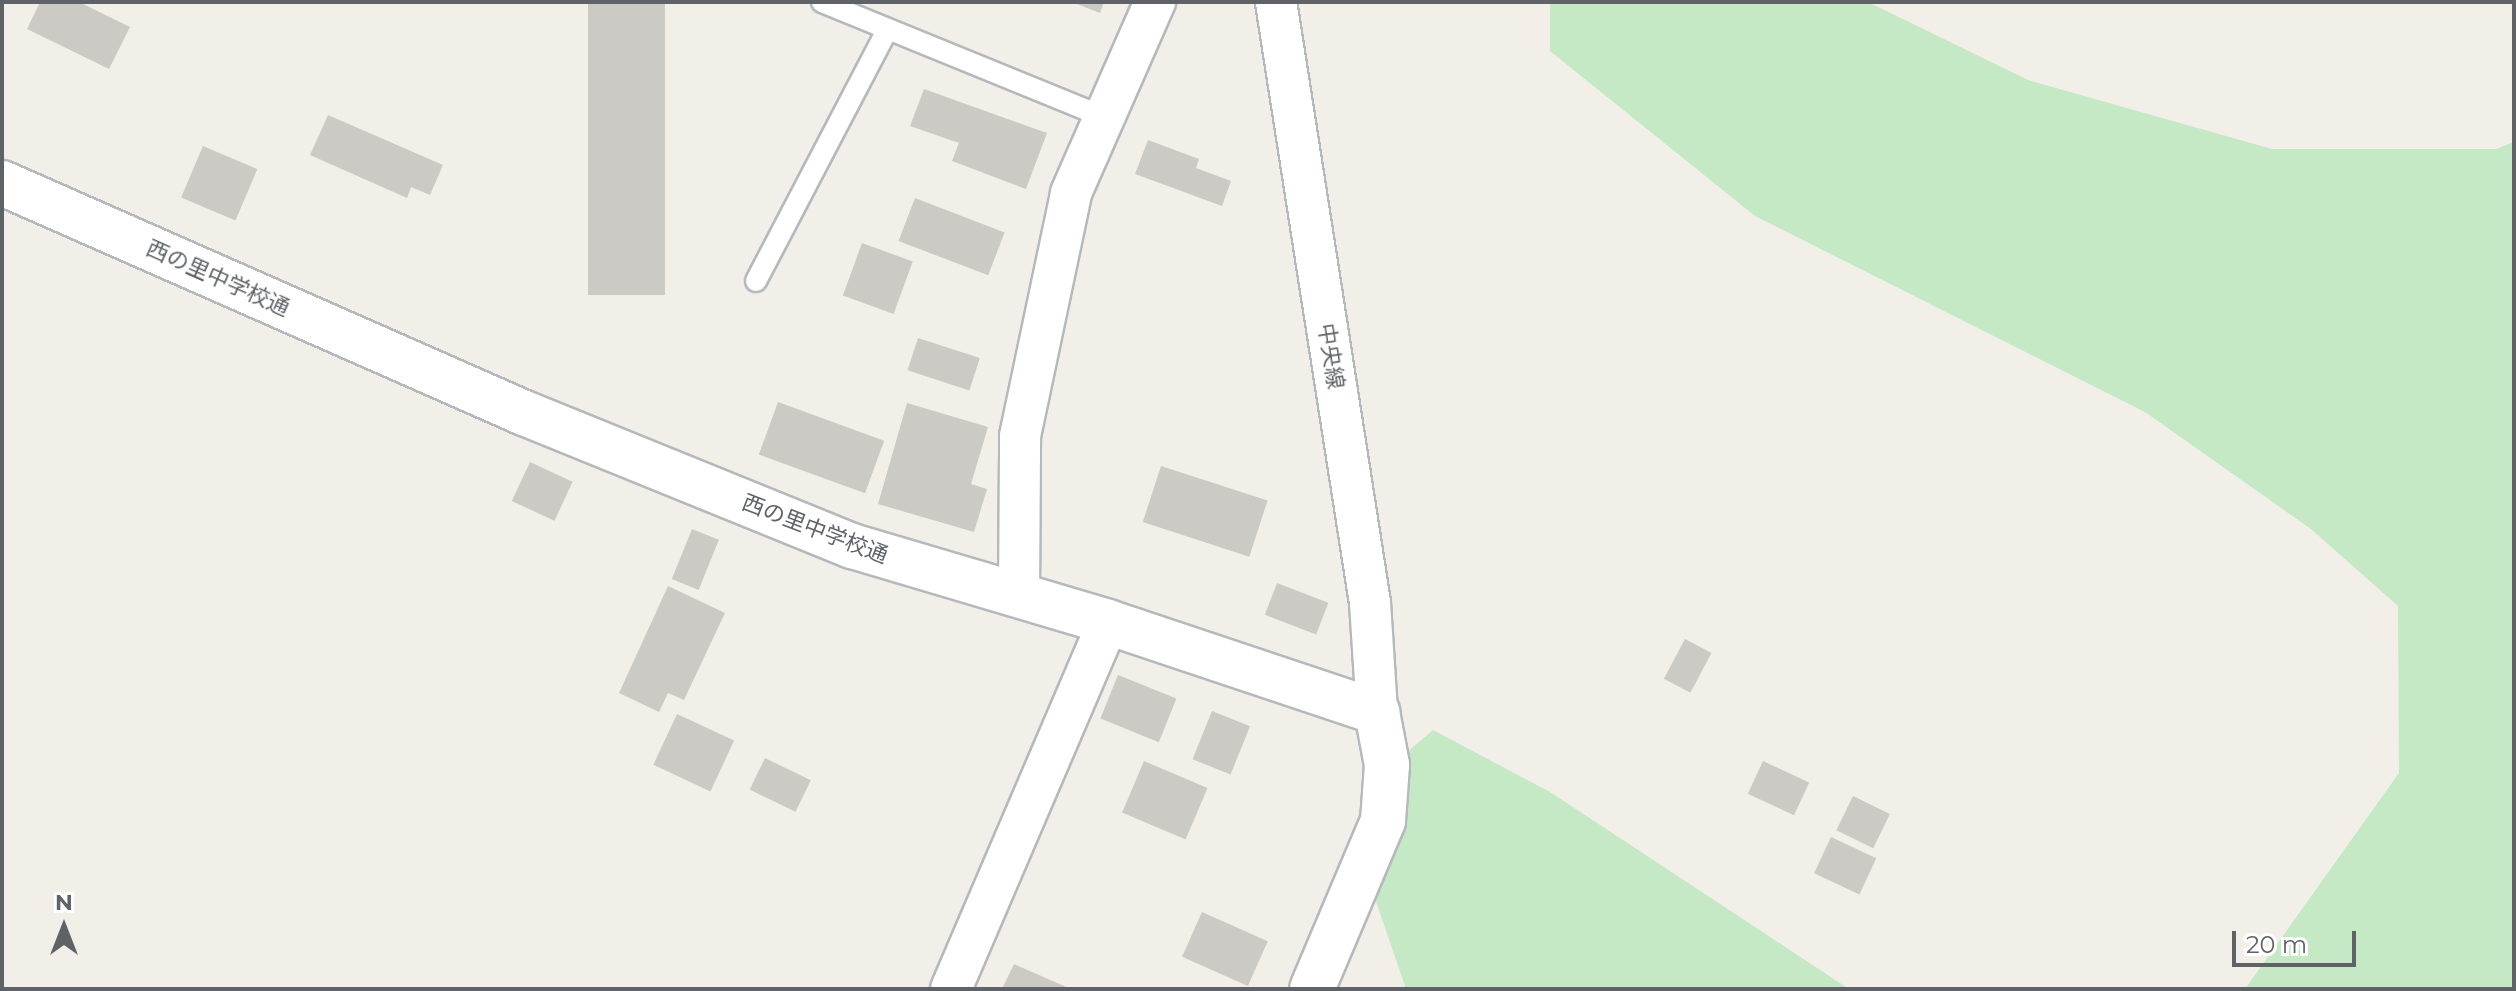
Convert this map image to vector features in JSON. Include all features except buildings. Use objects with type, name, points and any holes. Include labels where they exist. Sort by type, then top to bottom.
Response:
[{"type":"street","points":[[1019,595],[1020,436],[1071,193],[1155,2]]},
{"type":"street","name":"中央線","points":[[1276,2],[1370,603],[1377,712]]},
{"type":"street","name":"西の里中学校通","points":[[2,183],[524,413],[852,546],[1108,622],[1377,712]]},
{"type":"street","points":[[951,989],[1108,622]]},
{"type":"street","points":[[1312,989],[1383,821],[1387,765],[1377,712]]},
{"type":"lane","points":[[822,2],[1104,117]]},
{"type":"lane","points":[[756,281],[888,29]]},
{"type":"green space","points":[[1550,2],[1868,2],[2028,80],[2272,149],[2496,149],[2514,142],[2514,989],[2245,989],[2399,773],[2398,606],[2311,529],[2145,412],[1755,216],[1550,51]]},
{"type":"green space","points":[[1433,730],[1550,792],[1849,989],[1406,989],[1355,840],[1371,783]]}]
